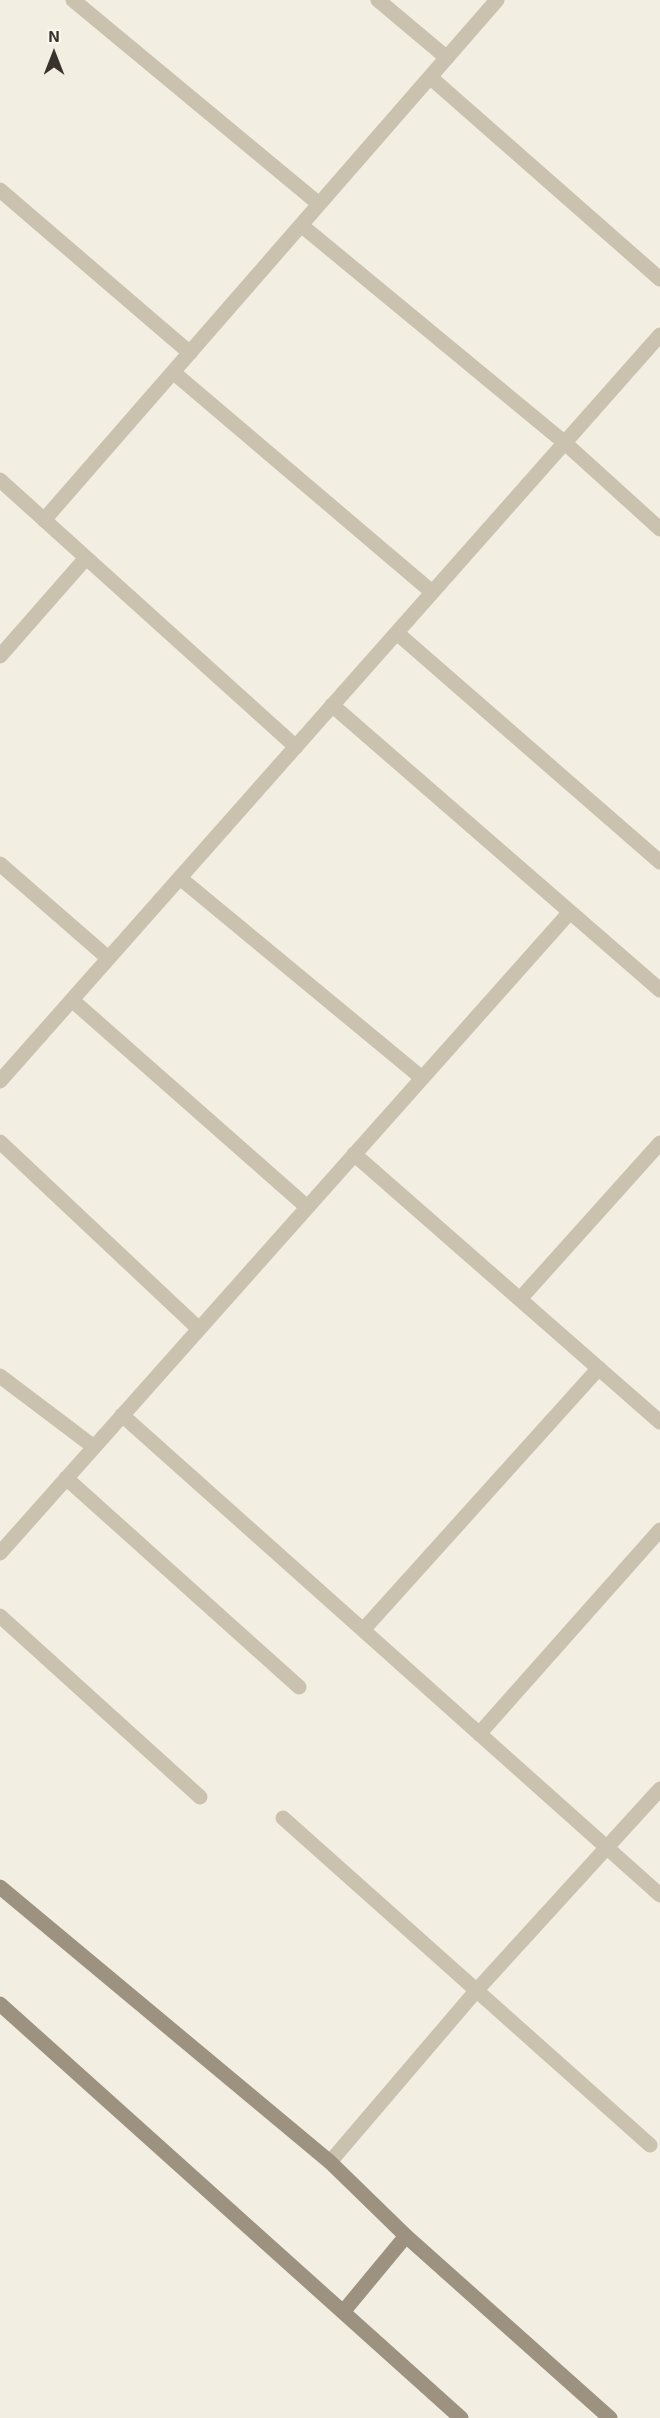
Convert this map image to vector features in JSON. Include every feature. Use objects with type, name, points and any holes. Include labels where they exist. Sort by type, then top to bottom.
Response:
[{"type":"street","points":[[73,0],[319,204]]},
{"type":"street","points":[[378,0],[447,58]]},
{"type":"street","points":[[44,520],[497,0]]},
{"type":"street","points":[[430,77],[660,279]]},
{"type":"street","points":[[0,190],[190,353]]},
{"type":"street","points":[[301,225],[565,443],[660,529]]},
{"type":"street","points":[[0,1081],[660,335]]},
{"type":"street","points":[[173,372],[432,592]]},
{"type":"street","points":[[0,480],[296,747]]},
{"type":"street","points":[[0,656],[86,558]]},
{"type":"street","points":[[397,633],[660,862]]},
{"type":"street","points":[[333,705],[660,990]]},
{"type":"street","points":[[0,864],[108,958]]},
{"type":"street","points":[[180,878],[422,1078]]},
{"type":"street","points":[[0,1552],[570,912]]},
{"type":"street","points":[[72,1000],[307,1208]]},
{"type":"street","points":[[0,1142],[199,1329]]},
{"type":"street","points":[[520,1299],[660,1143]]},
{"type":"street","points":[[354,1154],[660,1422]]},
{"type":"street","points":[[363,1630],[599,1368]]},
{"type":"street","points":[[0,1376],[94,1447]]},
{"type":"street","points":[[122,1415],[660,1895]]},
{"type":"street","points":[[66,1478],[299,1687]]},
{"type":"street","points":[[479,1734],[660,1530]]},
{"type":"street","points":[[0,1616],[200,1797]]},
{"type":"street","points":[[330,2162],[476,1991],[660,1789]]},
{"type":"street","points":[[283,1818],[650,2145]]},
{"type":"street","points":[[0,1887],[330,2162],[406,2236],[610,2418]]},
{"type":"street","points":[[0,2004],[461,2418]]},
{"type":"street","points":[[343,2312],[406,2236]]}]
